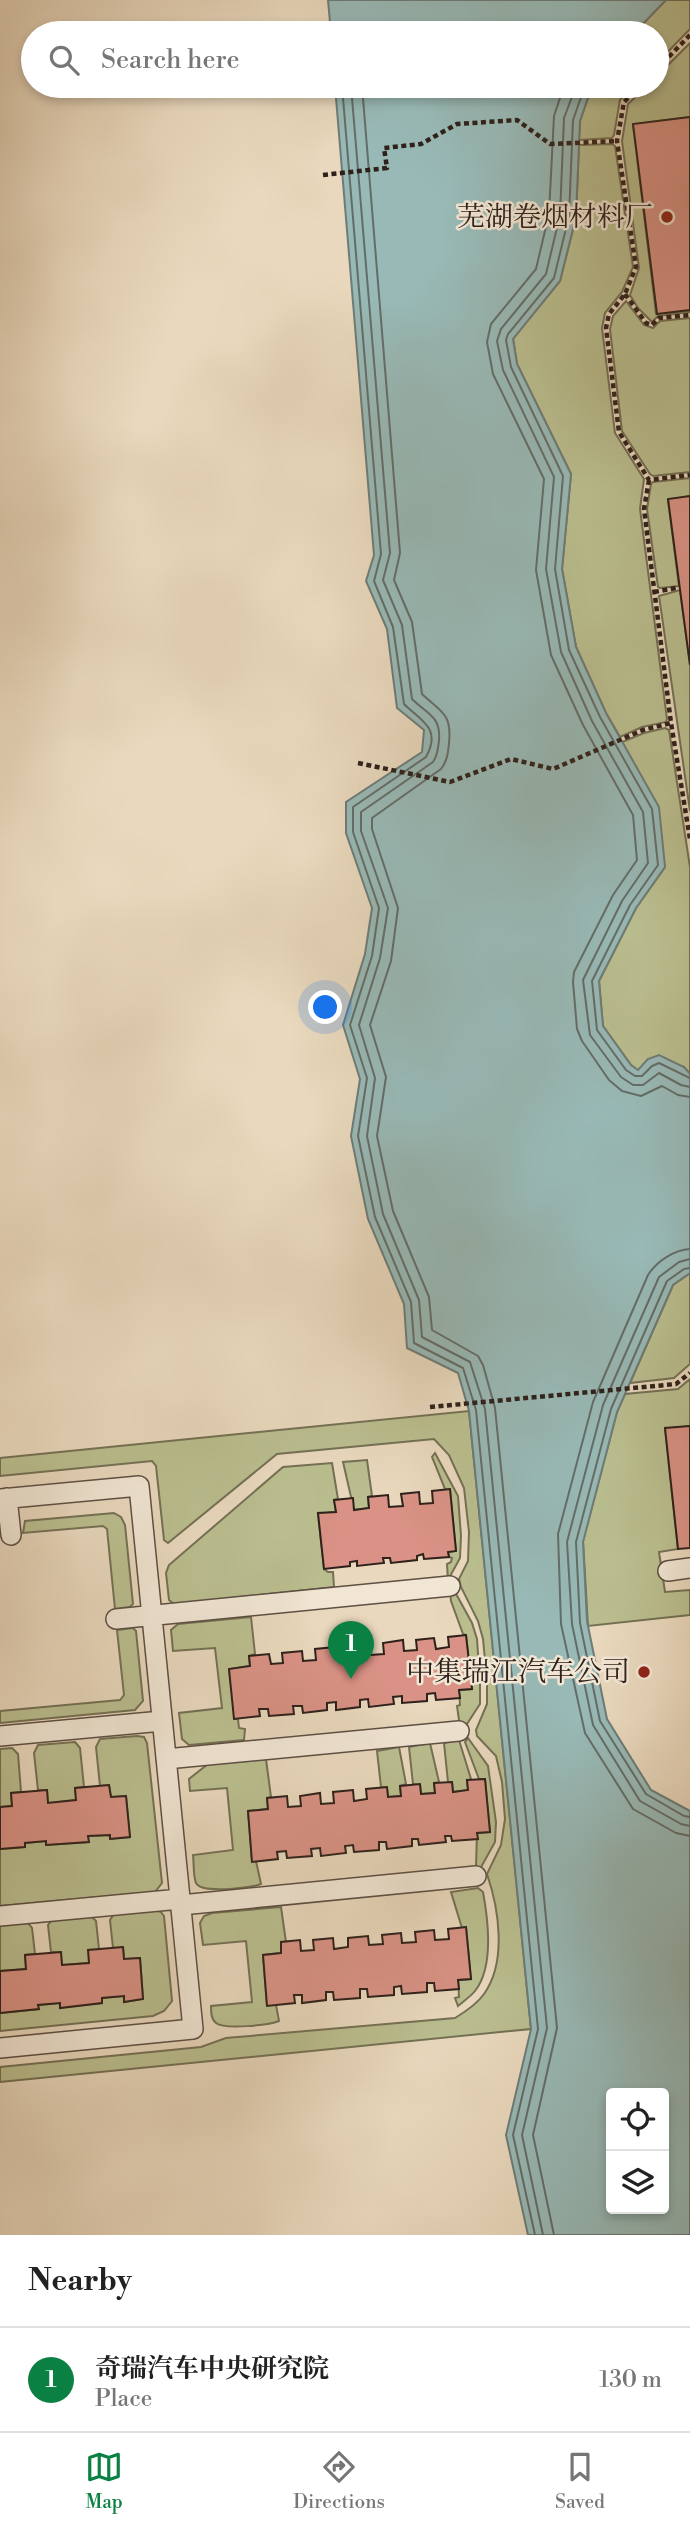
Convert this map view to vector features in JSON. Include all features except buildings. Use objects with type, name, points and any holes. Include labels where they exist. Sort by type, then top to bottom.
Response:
[{"type":"lane","points":[[0,2048],[193,2029],[139,1486],[4,1499],[11,1535]]},
{"type":"lane","points":[[668,1571],[690,1568]]},
{"type":"lane","points":[[116,1619],[450,1586]]},
{"type":"lane","points":[[0,1736],[162,1721]]},
{"type":"lane","points":[[166,1759],[459,1731]]},
{"type":"lane","points":[[0,1916],[476,1876]]},
{"type":"path","points":[[669,57],[690,36]]},
{"type":"path","points":[[628,98],[624,102],[617,141],[636,267],[625,294],[609,314],[606,328],[619,432],[649,480],[644,509],[671,723],[690,839]]},
{"type":"path","points":[[323,175],[387,168],[384,148],[421,144],[457,124],[517,120],[550,144],[617,141]]},
{"type":"path","points":[[625,294],[641,316],[652,325],[659,318],[690,315]]},
{"type":"path","points":[[649,480],[690,475]]},
{"type":"path","points":[[654,592],[676,588]]},
{"type":"path","points":[[358,763],[450,782],[511,759],[553,769],[643,730],[671,723]]},
{"type":"path","points":[[430,1407],[676,1384],[690,1373]]},
{"type":"green space","points":[[666,0],[690,0],[690,29],[669,51],[669,21],[646,21]]},
{"type":"green space","points":[[690,43],[690,117],[633,124],[656,314],[690,312],[658,316],[652,322],[630,295],[639,268],[622,141],[628,104],[634,98],[669,98],[669,64]]},
{"type":"green space","points":[[588,98],[622,98],[612,138],[579,140],[580,121]]},
{"type":"green space","points":[[579,145],[615,146],[633,267],[622,292],[605,313],[602,328],[615,433],[644,479],[640,509],[667,719],[666,722],[642,727],[620,737],[576,647],[562,569],[571,474],[517,364],[513,338],[560,281],[576,217]]},
{"type":"green space","points":[[626,301],[644,325],[653,328],[660,321],[690,318],[690,472],[653,476],[622,431],[610,329],[613,316]]},
{"type":"green space","points":[[690,478],[690,496],[668,500],[679,586],[660,588],[647,509],[651,484]]},
{"type":"green space","points":[[680,590],[690,664],[690,811],[659,596]]},
{"type":"green space","points":[[665,728],[669,730],[690,867],[690,1074],[684,1067],[648,1059],[638,1071],[631,1065],[603,1026],[599,981],[636,908],[665,867],[622,742]]},
{"type":"green space","points":[[690,1273],[690,1364],[674,1378],[630,1383],[673,1285]]},
{"type":"green space","points":[[690,1379],[690,1426],[665,1429],[678,1549],[659,1552],[665,1592],[690,1590],[690,1615],[588,1626],[583,1541],[617,1412],[625,1394],[678,1389]]},
{"type":"green space","points":[[469,1411],[531,2029],[0,2082],[0,2067],[201,2047],[226,2038],[455,2018],[481,1998],[496,1967],[499,1935],[495,1903],[487,1874],[501,1845],[505,1819],[502,1782],[496,1756],[477,1736],[476,1730],[487,1704],[487,1682],[483,1639],[459,1579],[468,1561],[469,1532],[464,1488],[449,1455],[434,1439],[277,1454],[168,1543],[164,1540],[156,1466],[152,1461],[0,1476],[0,1458]]},
{"type":"green space","points":[[435,1453],[458,1496],[460,1558],[448,1580],[447,1564],[452,1558],[448,1552],[456,1551],[450,1490],[445,1489],[432,1457]]},
{"type":"green space","points":[[367,1460],[372,1496],[368,1497],[369,1508],[354,1510],[343,1462]]},
{"type":"green space","points":[[332,1463],[338,1499],[334,1500],[336,1512],[318,1514],[324,1569],[333,1572],[334,1587],[174,1604],[169,1600],[166,1573],[169,1565],[283,1467]]},
{"type":"green space","points":[[114,1513],[121,1517],[125,1525],[133,1604],[115,1609],[107,1529],[103,1526],[23,1533],[25,1521]]},
{"type":"green space","points":[[450,1591],[455,1592],[472,1623],[477,1639],[480,1704],[465,1727],[462,1727],[459,1720],[459,1690],[472,1689],[466,1635],[463,1634],[451,1601]]},
{"type":"green space","points":[[251,1617],[255,1654],[249,1656],[250,1666],[229,1669],[235,1719],[238,1719],[239,1728],[245,1729],[244,1740],[189,1745],[182,1739],[179,1713],[222,1708],[215,1648],[173,1651],[171,1630],[178,1624]]},
{"type":"green space","points":[[133,1628],[136,1631],[143,1701],[135,1710],[0,1723],[0,1711],[120,1700],[124,1695],[117,1630]]},
{"type":"green space","points":[[144,1737],[147,1743],[162,1883],[155,1892],[0,1906],[0,1849],[24,1847],[25,1843],[46,1841],[47,1845],[88,1842],[88,1836],[110,1835],[111,1839],[130,1837],[126,1796],[111,1797],[109,1785],[100,1786],[96,1747],[100,1739]]},
{"type":"green space","points":[[468,1738],[488,1766],[496,1822],[495,1842],[480,1869],[476,1867],[477,1833],[490,1832],[485,1779],[479,1779],[465,1742]]},
{"type":"green space","points":[[459,1740],[471,1779],[467,1781],[468,1790],[453,1792],[452,1782],[448,1782],[444,1743]]},
{"type":"green space","points":[[75,1742],[80,1748],[84,1787],[75,1788],[76,1800],[48,1803],[47,1790],[38,1790],[34,1753],[38,1745]]},
{"type":"green space","points":[[430,1743],[439,1782],[434,1784],[435,1793],[421,1794],[420,1785],[413,1784],[409,1747]]},
{"type":"green space","points":[[399,1747],[406,1784],[400,1786],[401,1796],[388,1797],[387,1788],[381,1787],[377,1751]]},
{"type":"green space","points":[[12,1748],[18,1754],[21,1792],[11,1793],[12,1806],[0,1807],[0,1749]]},
{"type":"green space","points":[[266,1759],[271,1797],[267,1798],[268,1809],[248,1811],[252,1861],[256,1861],[261,1884],[227,1889],[200,1886],[195,1880],[193,1855],[233,1850],[227,1788],[190,1791],[189,1779],[208,1764]]},
{"type":"green space","points":[[478,1888],[483,1892],[488,1929],[485,1969],[473,1993],[458,2006],[455,1998],[459,1997],[458,1980],[471,1979],[466,1927],[462,1928],[451,1892]]},
{"type":"green space","points":[[281,1907],[286,1942],[281,1942],[281,1953],[263,1955],[267,2005],[276,2005],[279,2021],[237,2026],[216,2023],[212,2017],[211,2006],[252,2002],[246,1941],[203,1945],[200,1923],[204,1916],[212,1913]]},
{"type":"green space","points":[[155,1910],[164,1916],[172,2001],[164,2011],[153,2016],[0,2031],[0,2013],[38,2009],[38,2005],[60,2003],[61,2007],[102,2003],[102,1998],[124,1996],[124,2002],[143,1999],[140,1958],[124,1959],[123,1947],[113,1948],[110,1920],[114,1914]]},
{"type":"green space","points":[[91,1916],[96,1921],[99,1949],[89,1963],[62,1965],[60,1952],[51,1952],[48,1925],[52,1920]]},
{"type":"green space","points":[[28,1923],[32,1928],[35,1954],[25,1955],[26,1969],[0,1971],[0,1925]]},
{"type":"water","points":[[328,0],[666,0],[646,21],[330,21]]},
{"type":"water","points":[[336,98],[588,98],[580,121],[576,217],[560,281],[513,339],[517,364],[571,474],[562,569],[576,647],[606,713],[659,807],[665,867],[636,908],[599,981],[603,1026],[631,1065],[638,1070],[648,1059],[659,1055],[684,1067],[690,1074],[690,1273],[673,1285],[617,1412],[583,1542],[587,1621],[607,1719],[651,1790],[690,1811],[690,2235],[528,2235],[506,2135],[531,2029],[469,1411],[458,1373],[407,1348],[404,1304],[368,1219],[351,1136],[360,1079],[343,1025],[365,954],[372,908],[346,833],[346,802],[422,752],[424,730],[397,708],[387,629],[366,581],[374,555]]},
{"type":"place","name":"芜湖卷烟材料厂","points":[[667,217]]},
{"type":"place","name":"中集瑞江汽车公司","points":[[644,1672]]},
{"type":"place","name":"奇瑞汽车中央研究院","points":[[351,1679]]}]
